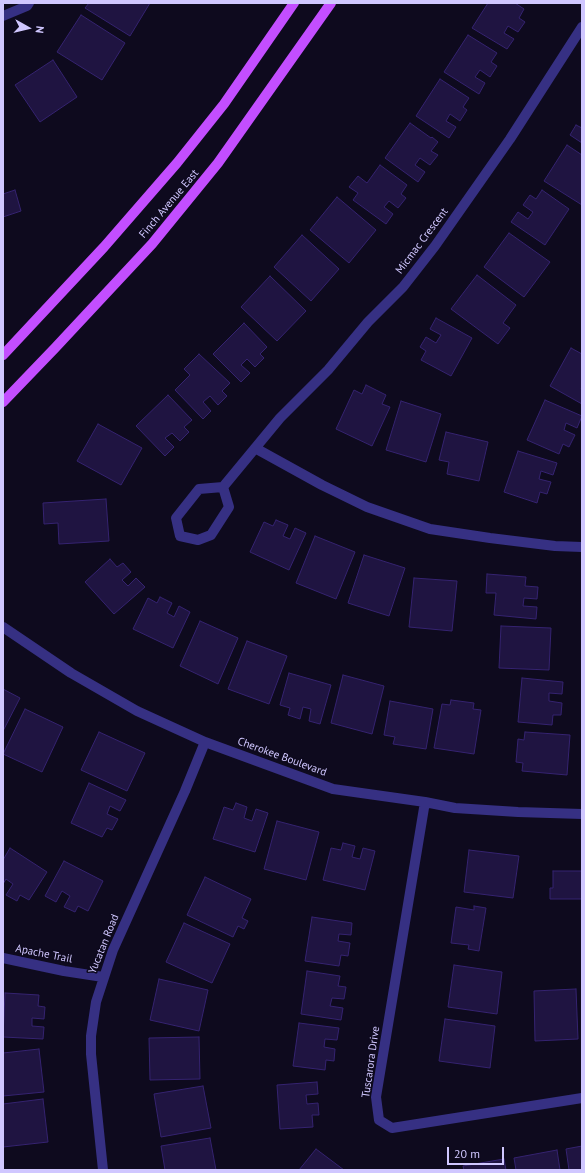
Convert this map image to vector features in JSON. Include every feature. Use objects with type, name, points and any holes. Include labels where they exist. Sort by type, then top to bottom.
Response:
[{"type":"main road","name":"Finch Avenue East","points":[[3,355],[104,247],[177,163],[224,104],[294,3]]},
{"type":"main road","name":"Finch Avenue East","points":[[3,402],[152,244],[218,163],[331,3]]},
{"type":"street","points":[[3,16],[27,6],[29,3]]},
{"type":"street","name":"Micmac Crescent","points":[[223,487],[280,418],[328,370],[368,322],[403,287],[435,246],[510,139],[582,27]]},
{"type":"street","points":[[255,448],[322,485],[367,507],[430,529],[555,546],[582,547]]},
{"type":"street","points":[[223,487],[229,507],[211,535],[198,540],[180,536],[176,518],[199,489],[223,487]]},
{"type":"street","name":"Cherokee Boulevard","points":[[3,627],[78,677],[138,711],[205,742],[333,789],[425,802],[455,808],[582,814]]},
{"type":"street","name":"Yucatan Road","points":[[103,1170],[91,1054],[91,1036],[96,1002],[113,950],[185,791],[205,742]]},
{"type":"street","name":"Tuscarora Drive","points":[[425,802],[376,1097],[379,1120],[392,1128],[582,1098]]},
{"type":"street","name":"Apache Trail","points":[[3,958],[64,971],[103,977]]},
{"type":"building","points":[[89,3],[150,3],[130,36],[85,8]]},
{"type":"building","points":[[488,3],[515,3],[524,9],[519,18],[525,22],[518,32],[508,26],[504,33],[514,39],[507,49],[472,28]]},
{"type":"building","points":[[81,15],[125,43],[102,80],[57,52]]},
{"type":"building","points":[[468,35],[497,53],[491,62],[497,66],[490,77],[480,70],[475,77],[485,83],[479,94],[444,72]]},
{"type":"building","points":[[53,60],[77,97],[40,122],[15,85]]},
{"type":"building","points":[[440,79],[469,98],[463,107],[467,110],[460,121],[450,114],[446,121],[456,127],[449,138],[416,116]]},
{"type":"building","points":[[410,123],[438,142],[431,151],[438,155],[430,165],[420,158],[415,165],[425,172],[418,182],[385,158]]},
{"type":"building","points":[[576,125],[582,128],[582,143],[570,135]]},
{"type":"building","points":[[567,145],[582,155],[582,205],[544,181]]},
{"type":"building","points":[[380,165],[407,185],[401,194],[406,198],[398,208],[389,201],[384,207],[393,214],[386,224],[353,200],[358,193],[349,187],[358,176],[367,183]]},
{"type":"building","points":[[15,190],[21,211],[3,217],[3,194]]},
{"type":"building","points":[[542,190],[569,209],[545,245],[511,222],[518,212],[528,219],[533,212],[523,205],[530,195],[536,199]]},
{"type":"building","points":[[337,197],[376,230],[349,263],[310,230]]},
{"type":"building","points":[[509,233],[550,262],[524,297],[484,267]]},
{"type":"building","points":[[302,235],[339,269],[311,301],[274,267]]},
{"type":"building","points":[[477,275],[516,305],[503,323],[510,328],[498,344],[451,309]]},
{"type":"building","points":[[270,276],[306,311],[277,341],[241,307]]},
{"type":"building","points":[[436,318],[472,338],[451,376],[421,360],[426,351],[420,347],[426,337],[436,343],[441,335],[430,329]]},
{"type":"building","points":[[244,323],[267,347],[260,354],[264,358],[255,367],[247,359],[241,365],[250,373],[241,382],[213,354]]},
{"type":"building","points":[[571,348],[582,354],[582,404],[550,386]]},
{"type":"building","points":[[199,354],[230,383],[222,391],[227,396],[218,405],[210,396],[203,402],[211,411],[203,419],[175,390],[190,375],[184,369]]},
{"type":"building","points":[[366,385],[386,395],[382,404],[390,407],[372,446],[336,429],[354,390],[362,394]]},
{"type":"building","points":[[168,395],[192,420],[184,427],[189,432],[180,441],[172,433],[165,438],[174,447],[165,456],[136,426]]},
{"type":"building","points":[[545,400],[582,416],[577,428],[566,423],[564,430],[575,435],[569,447],[563,444],[559,454],[527,440]]},
{"type":"building","points":[[401,401],[441,414],[426,462],[386,450]]},
{"type":"building","points":[[98,424],[142,448],[121,485],[77,461]]},
{"type":"building","points":[[446,432],[488,442],[479,481],[447,474],[449,462],[439,460]]},
{"type":"building","points":[[518,451],[557,463],[553,475],[541,471],[539,479],[551,482],[547,494],[540,492],[537,503],[504,492]]},
{"type":"building","points":[[106,499],[109,541],[59,544],[58,523],[44,524],[43,503]]},
{"type":"building","points":[[276,520],[288,525],[283,536],[290,539],[295,528],[306,533],[289,570],[250,552],[264,522],[273,526]]},
{"type":"building","points":[[315,536],[355,552],[336,599],[296,583]]},
{"type":"building","points":[[364,555],[405,568],[389,616],[348,603]]},
{"type":"building","points":[[110,559],[117,567],[123,563],[131,572],[122,580],[128,586],[136,578],[145,587],[114,614],[85,582]]},
{"type":"building","points":[[487,574],[526,577],[525,586],[538,587],[537,599],[524,598],[523,606],[537,607],[536,619],[494,615],[496,593],[486,593]]},
{"type":"building","points":[[414,578],[457,581],[452,631],[409,627]]},
{"type":"building","points":[[160,597],[172,603],[167,613],[174,617],[179,606],[190,612],[173,648],[133,629],[148,598],[157,603]]},
{"type":"building","points":[[200,621],[238,638],[218,684],[180,666]]},
{"type":"building","points":[[501,626],[551,628],[549,670],[499,668]]},
{"type":"building","points":[[247,641],[287,656],[269,704],[228,689]]},
{"type":"building","points":[[289,673],[331,685],[320,724],[309,721],[311,709],[303,707],[300,719],[288,715],[290,708],[280,705]]},
{"type":"building","points":[[343,675],[384,686],[372,734],[331,723]]},
{"type":"building","points":[[522,678],[563,682],[562,694],[549,693],[549,701],[562,703],[561,715],[553,715],[552,725],[518,722]]},
{"type":"building","points":[[3,689],[20,698],[3,731]]},
{"type":"building","points":[[451,700],[474,703],[473,709],[481,710],[474,754],[434,748],[442,704],[450,705]]},
{"type":"building","points":[[390,701],[433,709],[426,749],[393,744],[395,737],[384,735]]},
{"type":"building","points":[[25,709],[63,727],[42,772],[3,754]]},
{"type":"building","points":[[99,732],[145,753],[127,791],[81,770]]},
{"type":"building","points":[[525,732],[570,735],[567,775],[522,771],[523,763],[516,762],[518,739],[524,740]]},
{"type":"building","points":[[89,783],[126,800],[120,811],[110,806],[107,814],[118,819],[112,830],[107,828],[102,837],[71,823]]},
{"type":"building","points":[[236,803],[247,807],[244,818],[252,821],[256,809],[268,813],[255,852],[213,839],[224,807],[233,810]]},
{"type":"building","points":[[277,821],[319,832],[306,880],[264,869]]},
{"type":"building","points":[[343,843],[355,846],[352,857],[360,859],[363,848],[375,851],[365,890],[323,880],[331,848],[341,850]]},
{"type":"building","points":[[10,848],[47,872],[29,900],[20,895],[17,901],[6,895],[13,884],[6,879],[3,884],[3,860]]},
{"type":"building","points":[[469,850],[519,856],[513,898],[464,892]]},
{"type":"building","points":[[64,861],[103,881],[88,911],[78,906],[75,912],[64,907],[70,896],[62,891],[56,902],[45,896]]},
{"type":"building","points":[[553,871],[582,871],[582,899],[550,899],[550,888],[553,888]]},
{"type":"building","points":[[205,877],[251,899],[242,918],[248,921],[244,929],[238,926],[233,937],[187,915]]},
{"type":"building","points":[[474,906],[486,908],[479,951],[468,949],[469,945],[451,943],[456,907],[474,910]]},
{"type":"building","points":[[312,917],[352,923],[351,935],[339,934],[338,941],[350,943],[348,956],[341,955],[339,966],[305,961]]},
{"type":"building","points":[[184,923],[230,944],[212,983],[166,962]]},
{"type":"building","points":[[454,965],[502,972],[497,1014],[448,1007]]},
{"type":"building","points":[[307,971],[340,976],[338,986],[346,987],[344,999],[332,998],[330,1006],[343,1008],[341,1020],[301,1014]]},
{"type":"building","points":[[159,979],[208,990],[199,1031],[150,1020]]},
{"type":"building","points":[[576,989],[578,1039],[535,1041],[534,991]]},
{"type":"building","points":[[5,993],[39,995],[38,1006],[45,1007],[44,1019],[32,1018],[32,1026],[44,1027],[43,1039],[3,1037]]},
{"type":"building","points":[[445,1019],[495,1026],[490,1068],[439,1061]]},
{"type":"building","points":[[299,1023],[339,1028],[337,1040],[325,1039],[324,1047],[335,1049],[334,1061],[326,1060],[325,1070],[293,1066]]},
{"type":"building","points":[[199,1037],[200,1079],[150,1080],[149,1038]]},
{"type":"building","points":[[39,1049],[44,1092],[3,1096],[3,1053]]},
{"type":"building","points":[[317,1082],[318,1094],[306,1095],[307,1104],[318,1103],[319,1115],[312,1115],[313,1127],[280,1129],[277,1085]]},
{"type":"building","points":[[203,1086],[211,1128],[161,1137],[154,1094]]},
{"type":"building","points":[[43,1099],[48,1142],[3,1147],[3,1104]]},
{"type":"building","points":[[210,1138],[216,1170],[165,1170],[161,1146]]},
{"type":"building","points":[[582,1146],[582,1170],[569,1170],[566,1149]]},
{"type":"building","points":[[316,1149],[344,1170],[299,1170]]},
{"type":"building","points":[[557,1150],[560,1170],[516,1170],[514,1158]]},
{"type":"building","points":[[504,1159],[506,1170],[464,1170],[463,1166]]}]
